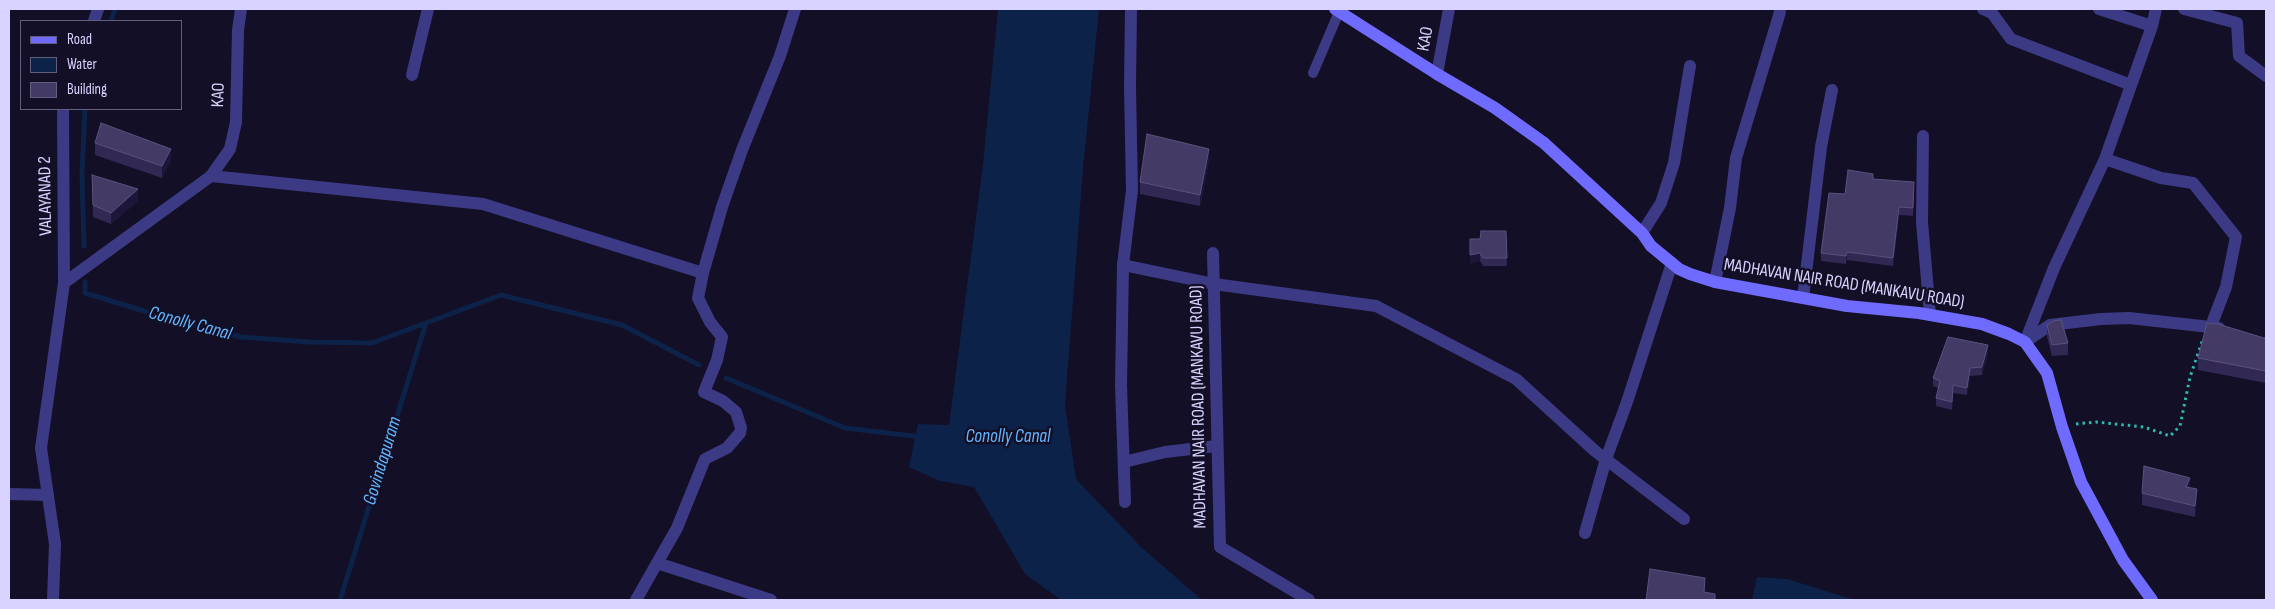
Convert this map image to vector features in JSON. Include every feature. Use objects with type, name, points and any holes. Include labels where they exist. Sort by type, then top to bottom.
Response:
[{"type":"main road","name":"MADHAVAN NAIR ROAD (MANKAVU ROAD)","points":[[1337,10],[1356,20],[1438,74],[1495,108],[1544,143],[1642,233],[1651,246],[1672,263],[1690,274],[1715,282],[1847,306],[1930,315],[1982,324],[2025,342],[2047,373],[2062,427],[2081,482],[2122,560],[2152,600]]},
{"type":"street","name":"KAO","points":[[64,283],[211,176],[230,148],[236,122],[238,30],[241,9]]},
{"type":"street","points":[[412,75],[428,9]]},
{"type":"street","points":[[636,600],[677,528],[705,459],[735,442],[740,433],[736,412],[723,401],[704,392],[717,360],[722,337],[710,322],[698,298],[703,273],[742,150],[776,65],[795,9]]},
{"type":"street","points":[[1125,502],[1121,385],[1123,265],[1132,190],[1131,9]]},
{"type":"street","name":"KAO","points":[[1438,74],[1449,9]]},
{"type":"street","points":[[1983,9],[1992,13],[2011,39],[2131,85]]},
{"type":"street","points":[[2099,9],[2152,26]]},
{"type":"street","points":[[2025,342],[2054,268],[2105,159],[2152,26],[2156,9]]},
{"type":"street","points":[[2184,9],[2237,22],[2239,56],[2266,76]]},
{"type":"street","points":[[1715,282],[1730,208],[1736,158],[1780,12]]},
{"type":"street","points":[[1642,233],[1661,203],[1674,163],[1690,66]]},
{"type":"street","points":[[1803,298],[1821,148],[1832,90]]},
{"type":"street","name":"VALAYANAD 2","points":[[53,600],[55,544],[41,448],[64,283],[63,110]]},
{"type":"street","points":[[1924,136],[1922,222],[1930,315]]},
{"type":"street","points":[[2105,159],[2161,178],[2193,184],[2236,237],[2226,287],[2209,326]]},
{"type":"street","points":[[211,176],[483,204],[703,273]]},
{"type":"street","name":"MADHAVAN NAIR ROAD (MANKAVU ROAD)","points":[[1213,253],[1220,547],[1309,600]]},
{"type":"street","points":[[1585,533],[1606,458],[1627,402],[1672,263]]},
{"type":"street","points":[[1123,265],[1214,284],[1376,306],[1516,379],[1595,451],[1684,519]]},
{"type":"street","points":[[2025,342],[2050,325],[2101,319],[2129,318],[2209,326],[2236,333]]},
{"type":"street","points":[[1124,462],[1165,452],[1217,446]]},
{"type":"street","points":[[9,494],[48,495]]},
{"type":"street","points":[[657,563],[771,600]]},
{"type":"lane","points":[[1313,73],[1337,10]]},
{"type":"path","points":[[2062,427],[2096,422],[2114,423],[2144,427],[2170,436],[2180,426],[2190,377],[2209,326]]},
{"type":"water","name":"Conolly Canal","points":[[998,9],[1099,9],[1083,169],[1065,405],[1076,479],[1141,547],[1202,600],[1061,600],[1025,574],[974,487],[940,481],[909,467],[918,424],[949,425],[983,164]]},
{"type":"water","points":[[1757,577],[1787,579],[1855,600],[1752,600]]},
{"type":"building","points":[[101,123],[171,149],[162,166],[95,143]]},
{"type":"building","points":[[1147,134],[1209,149],[1200,195],[1140,182]]},
{"type":"building","points":[[1848,170],[1873,174],[1873,179],[1914,182],[1913,208],[1899,207],[1893,258],[1847,252],[1846,256],[1821,253],[1829,193],[1845,194]]},
{"type":"building","points":[[92,175],[138,189],[111,213],[93,205]]},
{"type":"building","points":[[1481,231],[1506,231],[1507,258],[1483,258],[1480,253],[1470,255],[1470,239],[1480,239]]},
{"type":"building","points":[[2061,320],[2068,343],[2052,345],[2047,325],[2053,321]]},
{"type":"building","points":[[2207,323],[2218,324],[2266,337],[2266,371],[2198,358]]},
{"type":"building","points":[[1948,337],[1988,345],[1982,367],[1970,368],[1967,388],[1953,385],[1952,402],[1936,398],[1940,381],[1933,378]]},
{"type":"building","points":[[2144,466],[2190,478],[2186,487],[2197,489],[2195,506],[2142,493]]},
{"type":"building","points":[[1650,569],[1705,578],[1704,592],[1715,594],[1715,600],[1646,600]]},
{"type":"waterway","points":[[111,20],[115,9]]},
{"type":"waterway","points":[[84,246],[82,173],[85,110]]},
{"type":"waterway","points":[[85,282],[85,293],[170,319],[241,337],[309,342],[372,343],[501,295],[622,325],[699,365]]},
{"type":"waterway","name":"Govindapuram","points":[[340,600],[426,323]]},
{"type":"waterway","points":[[726,378],[845,428],[922,437]]}]
